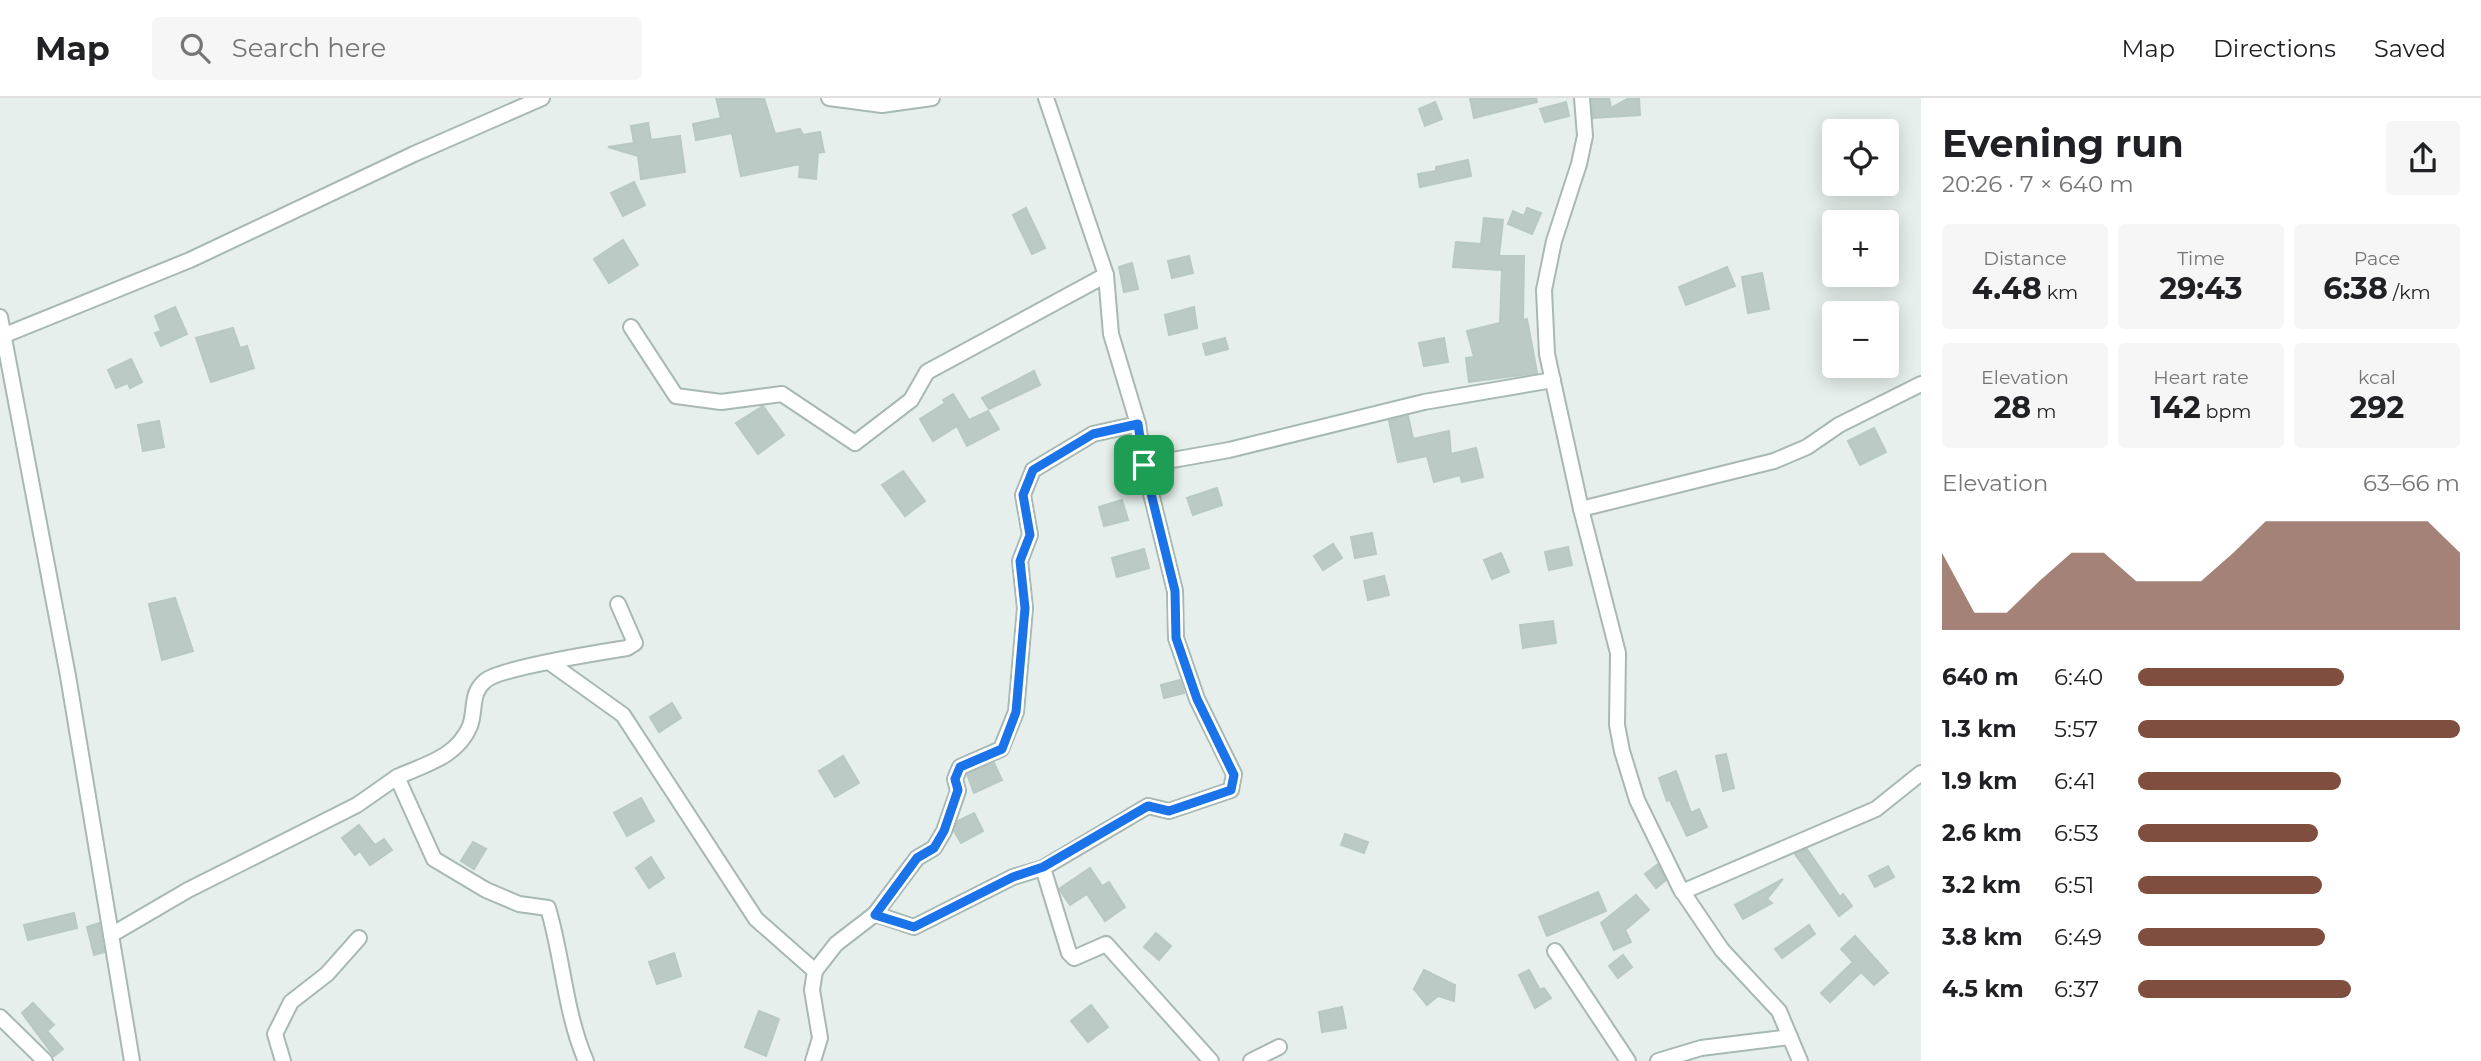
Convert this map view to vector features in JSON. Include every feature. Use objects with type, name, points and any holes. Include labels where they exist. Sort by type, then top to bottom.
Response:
[{"type":"street","points":[[2,336],[190,260],[414,154],[542,98]]},
{"type":"street","points":[[829,98],[881,105],[932,98]]},
{"type":"street","points":[[875,915],[914,927],[1013,877],[1043,867],[1148,806],[1169,811],[1231,790],[1234,775],[1197,699],[1176,638],[1175,591],[1144,465],[1138,424],[1111,334],[1106,275],[1046,98]]},
{"type":"street","points":[[1582,98],[1585,136],[1579,164],[1554,241],[1544,290],[1547,354],[1581,509],[1618,653],[1618,725],[1622,751],[1637,800],[1682,892],[1722,950],[1779,1011],[1800,1061]]},
{"type":"street","points":[[631,327],[676,396],[721,402],[782,394],[855,443],[911,400],[927,372],[1106,275]]},
{"type":"street","points":[[0,317],[68,676],[132,1061]]},
{"type":"street","points":[[1144,465],[1229,450],[1424,402],[1553,380]]},
{"type":"street","points":[[1581,509],[1774,461],[1807,447],[1839,425],[1921,384]]},
{"type":"street","points":[[813,1061],[820,1038],[812,990],[815,971],[836,944],[875,915],[917,858],[934,848],[944,831],[958,790],[955,779],[960,767],[1002,749],[1016,712],[1025,608],[1020,561],[1030,535],[1023,495],[1033,470],[1093,434],[1138,424]]},
{"type":"street","points":[[111,935],[188,890],[357,805],[397,777],[453,752],[470,725],[475,692],[487,678],[549,662],[627,648],[635,643],[618,604]]},
{"type":"street","points":[[549,662],[623,715],[756,919],[815,971]]},
{"type":"street","points":[[1682,892],[1876,809],[1921,773]]},
{"type":"street","points":[[397,777],[434,859],[486,890],[519,904],[548,908],[558,940],[576,1038],[586,1061]]},
{"type":"street","points":[[1043,867],[1069,953],[1074,958],[1106,944],[1211,1061]]},
{"type":"street","points":[[283,1061],[275,1034],[291,1002],[327,974],[359,938]]},
{"type":"street","points":[[1555,951],[1628,1061]]},
{"type":"street","points":[[0,1017],[45,1061]]},
{"type":"street","points":[[1658,1061],[1701,1048],[1790,1037]]},
{"type":"street","points":[[1251,1061],[1279,1047]]},
{"type":"building","points":[[716,98],[764,98],[775,134],[800,129],[803,135],[820,132],[824,152],[818,153],[816,179],[799,177],[800,164],[741,176],[732,133],[696,140],[693,124],[721,118]]},
{"type":"building","points":[[1470,98],[1536,98],[1537,102],[1474,118]]},
{"type":"building","points":[[1592,98],[1609,98],[1611,108],[1629,98],[1639,98],[1640,115],[1593,118]]},
{"type":"building","points":[[1435,102],[1442,119],[1425,126],[1419,109]]},
{"type":"building","points":[[1566,102],[1569,116],[1545,122],[1540,109]]},
{"type":"building","points":[[648,123],[651,140],[680,136],[685,172],[641,179],[638,156],[608,147],[634,143],[631,126]]},
{"type":"building","points":[[1468,160],[1471,176],[1420,187],[1418,174]]},
{"type":"building","points":[[634,182],[645,205],[623,216],[611,193]]},
{"type":"building","points":[[1026,208],[1045,248],[1032,254],[1013,215]]},
{"type":"building","points":[[1527,208],[1541,213],[1532,234],[1508,224],[1513,211],[1524,216]]},
{"type":"building","points":[[1484,218],[1503,220],[1499,256],[1524,256],[1523,320],[1527,319],[1537,373],[1469,382],[1466,358],[1474,357],[1467,331],[1500,323],[1502,270],[1453,267],[1456,242],[1481,244]]},
{"type":"building","points":[[623,240],[638,265],[609,283],[594,259]]},
{"type":"building","points":[[1189,256],[1193,273],[1172,278],[1168,261]]},
{"type":"building","points":[[1132,263],[1138,289],[1124,292],[1119,267]]},
{"type":"building","points":[[1727,267],[1735,286],[1686,305],[1679,287]]},
{"type":"building","points":[[1762,273],[1769,309],[1748,313],[1742,277]]},
{"type":"building","points":[[175,307],[187,334],[161,346],[155,333],[161,331],[155,316]]},
{"type":"building","points":[[1194,307],[1197,328],[1169,335],[1165,315]]},
{"type":"building","points":[[233,328],[240,348],[247,346],[254,368],[211,382],[196,338]]},
{"type":"building","points":[[1225,338],[1228,349],[1206,355],[1203,344]]},
{"type":"building","points":[[1444,338],[1448,362],[1424,366],[1419,343]]},
{"type":"building","points":[[131,359],[142,382],[130,388],[128,383],[116,388],[108,370]]},
{"type":"building","points":[[1034,371],[1040,385],[989,409],[982,398]]},
{"type":"building","points":[[953,394],[969,420],[988,411],[999,429],[967,446],[957,426],[933,441],[920,419],[945,403],[943,400]]},
{"type":"building","points":[[763,406],[784,435],[758,454],[736,423]]},
{"type":"building","points":[[1408,416],[1413,439],[1449,431],[1451,454],[1476,448],[1483,477],[1462,482],[1460,475],[1434,482],[1427,456],[1398,462],[1389,421]]},
{"type":"building","points":[[159,421],[164,447],[143,451],[138,425]]},
{"type":"building","points":[[1874,428],[1886,452],[1860,465],[1848,441]]},
{"type":"building","points":[[903,471],[925,501],[905,516],[882,485]]},
{"type":"building","points":[[1217,488],[1222,505],[1193,515],[1187,498]]},
{"type":"building","points":[[1122,500],[1128,520],[1104,526],[1099,507]]},
{"type":"building","points":[[1372,533],[1376,554],[1355,558],[1351,537]]},
{"type":"building","points":[[1333,544],[1342,558],[1323,570],[1314,556]]},
{"type":"building","points":[[1568,547],[1572,565],[1549,570],[1545,552]]},
{"type":"building","points":[[1144,549],[1149,568],[1117,577],[1112,558]]},
{"type":"building","points":[[1501,553],[1509,572],[1492,579],[1484,560]]},
{"type":"building","points":[[1384,576],[1389,595],[1368,600],[1364,581]]},
{"type":"building","points":[[175,598],[193,651],[162,660],[149,604]]},
{"type":"building","points":[[1553,621],[1556,643],[1523,648],[1520,625]]},
{"type":"building","points":[[1180,680],[1184,693],[1164,698],[1161,685]]},
{"type":"building","points":[[672,703],[681,718],[659,732],[650,717]]},
{"type":"building","points":[[1726,754],[1734,788],[1723,791],[1716,756]]},
{"type":"building","points":[[843,756],[859,783],[835,797],[819,771]]},
{"type":"building","points":[[994,763],[1002,780],[974,793],[967,774]]},
{"type":"building","points":[[1676,771],[1691,813],[1699,809],[1707,827],[1687,836],[1670,800],[1667,801],[1659,778]]},
{"type":"building","points":[[641,798],[654,821],[627,836],[614,813]]},
{"type":"building","points":[[974,813],[983,831],[961,843],[954,831],[958,821]]},
{"type":"building","points":[[359,825],[375,845],[384,839],[392,850],[370,865],[360,851],[355,855],[342,838]]},
{"type":"building","points":[[1345,834],[1368,842],[1364,853],[1341,845]]},
{"type":"building","points":[[473,842],[486,849],[474,869],[461,861]]},
{"type":"building","points":[[1807,849],[1840,897],[1843,894],[1852,906],[1839,916],[1795,854]]},
{"type":"building","points":[[651,857],[664,878],[649,888],[636,868]]},
{"type":"building","points":[[1658,864],[1666,880],[1656,888],[1645,874]]},
{"type":"building","points":[[1888,866],[1894,877],[1875,887],[1869,876]]},
{"type":"building","points":[[1090,868],[1102,886],[1109,882],[1125,907],[1105,921],[1087,894],[1070,905],[1059,889]]},
{"type":"building","points":[[1783,879],[1767,899],[1772,903],[1743,919],[1735,905]]},
{"type":"building","points":[[1598,892],[1606,911],[1547,936],[1539,917]]},
{"type":"building","points":[[1636,895],[1649,910],[1625,930],[1631,942],[1614,950],[1601,923]]},
{"type":"building","points":[[74,913],[77,928],[28,940],[24,925]]},
{"type":"building","points":[[99,923],[104,952],[94,955],[87,927]]},
{"type":"building","points":[[1809,925],[1815,934],[1782,958],[1775,949]]},
{"type":"building","points":[[1156,933],[1171,946],[1159,960],[1144,947]]},
{"type":"building","points":[[1855,936],[1888,973],[1874,985],[1861,972],[1830,1002],[1821,993],[1853,962],[1841,949]]},
{"type":"building","points":[[674,953],[681,976],[657,984],[649,962]]},
{"type":"building","points":[[1623,955],[1632,967],[1618,978],[1609,966]]},
{"type":"building","points":[[1424,970],[1455,985],[1454,1001],[1438,996],[1427,1005],[1414,989]]},
{"type":"building","points":[[1529,970],[1540,990],[1544,988],[1551,998],[1535,1008],[1519,975]]},
{"type":"building","points":[[33,1003],[54,1025],[47,1031],[63,1049],[54,1056],[22,1013]]},
{"type":"building","points":[[1091,1005],[1108,1027],[1088,1042],[1071,1021]]},
{"type":"building","points":[[1342,1007],[1346,1028],[1322,1032],[1319,1012]]},
{"type":"building","points":[[759,1011],[779,1019],[766,1056],[745,1047]]},
{"type":"route","points":[[1138,424],[1144,465],[1175,591],[1176,638],[1197,699],[1234,775],[1231,790],[1222,796],[1169,811],[1148,806],[1043,867],[1013,877],[914,927],[875,915],[917,858],[934,848],[944,831],[958,790],[955,779],[960,767],[1002,749],[1016,712],[1025,608],[1020,561],[1030,535],[1023,495],[1033,470],[1093,434],[1138,424]]}]
